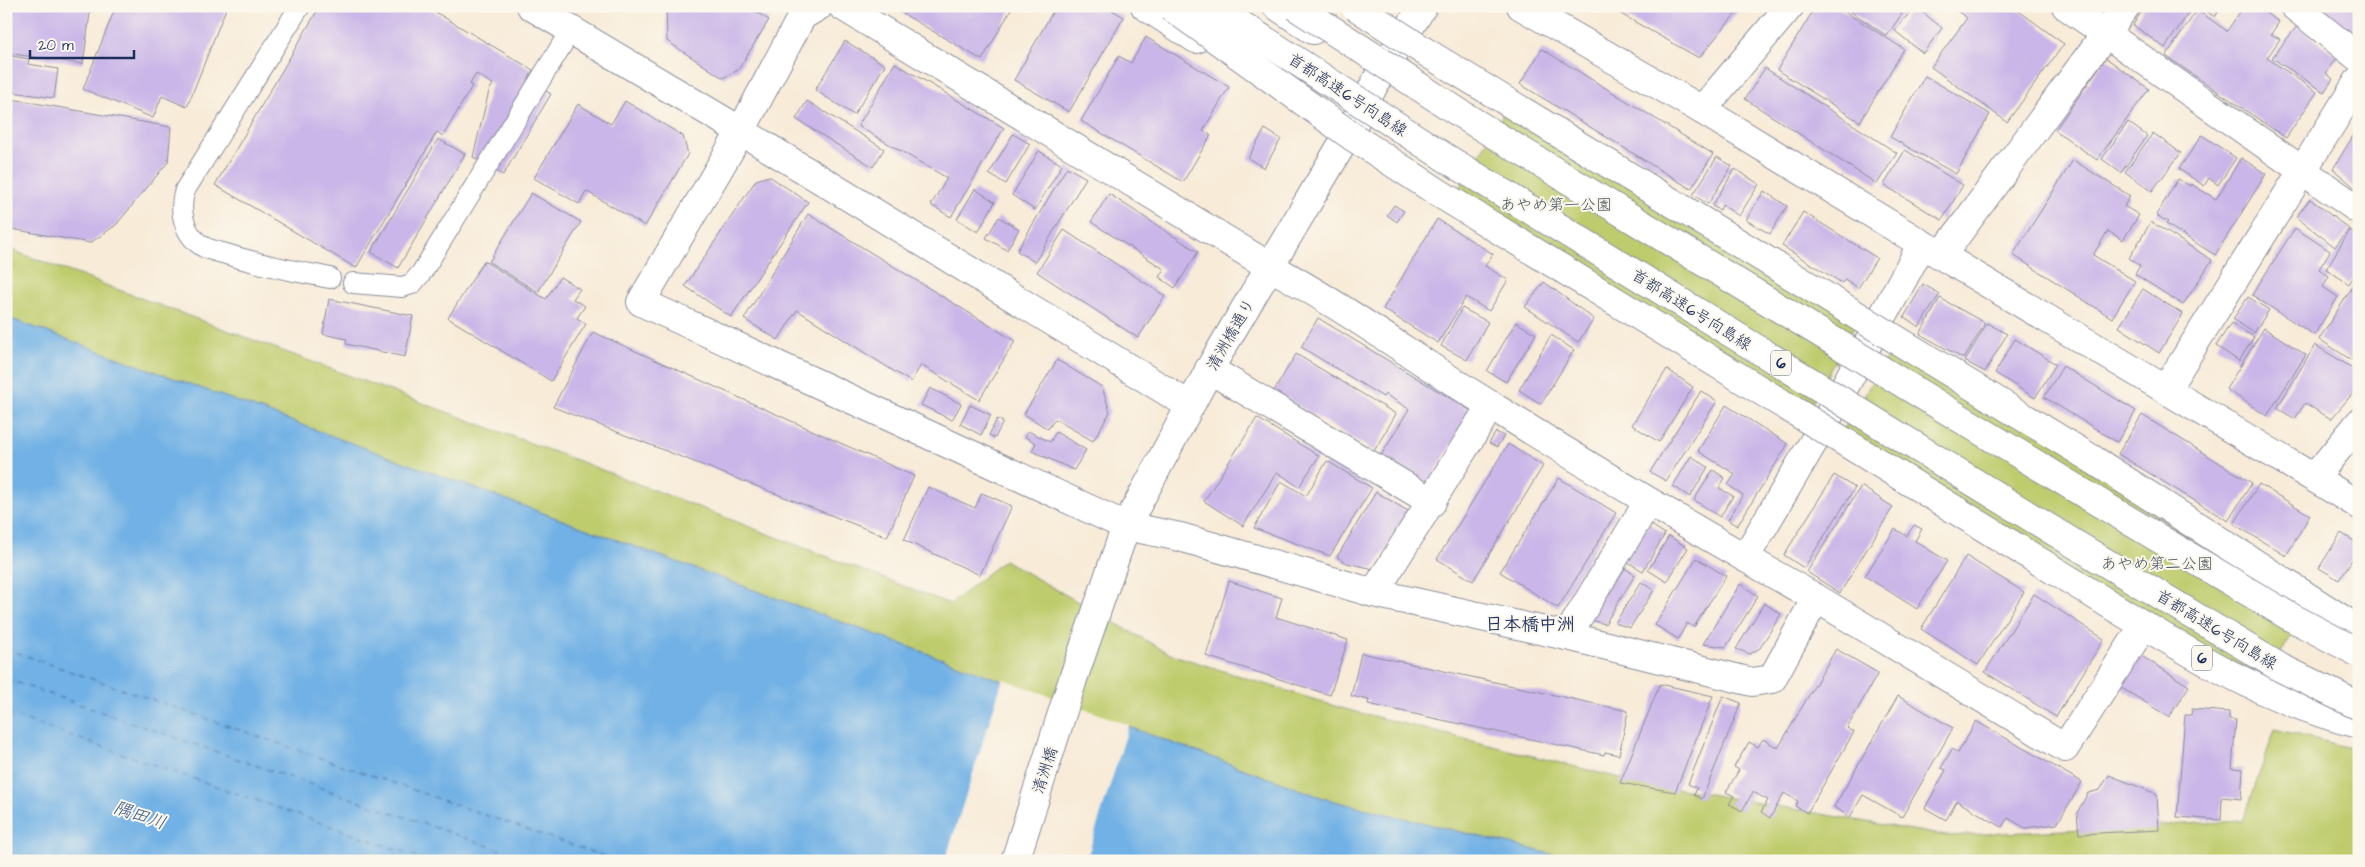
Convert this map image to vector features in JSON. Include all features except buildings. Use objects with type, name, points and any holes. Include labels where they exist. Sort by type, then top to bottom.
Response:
[{"type":"main road","points":[[531,6],[741,131],[1189,405]]},
{"type":"main road","points":[[819,6],[802,16],[741,131],[641,302],[1126,526],[1180,537],[1374,594],[1567,636],[1752,682],[1772,679],[1816,598]]},
{"type":"main road","points":[[842,6],[1269,266],[1317,292],[1491,406],[1648,502],[1816,598],[2065,748],[2135,639]]},
{"type":"main road","points":[[1145,6],[1347,136]]},
{"type":"main road","name":"6","points":[[1170,6],[1353,137],[1442,195],[2055,571],[2195,655],[2250,685],[2322,715],[2359,724]]},
{"type":"main road","name":"首都高速6号向島線","points":[[1212,6],[1446,158],[2073,543],[2281,668],[2359,706]]},
{"type":"main road","points":[[1277,6],[1380,74]]},
{"type":"main road","points":[[1295,6],[1472,121],[2092,499],[2287,615],[2359,653]]},
{"type":"main road","points":[[1355,6],[1424,51],[2092,459],[2359,630]]},
{"type":"main road","name":"清洲橋通り","points":[[1073,679],[1126,526],[1189,405],[1347,136],[1380,74],[1424,6]]},
{"type":"main road","points":[[1521,6],[1702,110],[2359,505]]},
{"type":"main road","points":[[1702,110],[1790,6]]},
{"type":"main road","points":[[2066,6],[2359,210]]},
{"type":"main road","points":[[1745,558],[1827,419],[1932,250],[2126,6]]},
{"type":"main road","points":[[2294,6],[2359,58]]},
{"type":"main road","points":[[2166,389],[2359,80]]},
{"type":"main road","points":[[1209,369],[1432,502]]},
{"type":"main road","points":[[1374,594],[1491,406]]},
{"type":"main road","points":[[2314,478],[2359,423]]},
{"type":"main road","points":[[1567,636],[1648,502]]},
{"type":"main road","name":"清洲橋","points":[[1016,861],[1073,679]]},
{"type":"lane","points":[[300,6],[185,190],[182,201],[182,214],[190,235],[204,247],[251,262],[330,278]]},
{"type":"lane","points":[[353,283],[402,287],[412,284],[422,272],[571,30]]},
{"type":"green space","name":"あやめ第一公園","points":[[1509,104],[1861,314],[1802,421],[1447,210]]},
{"type":"green space","points":[[6,248],[584,463],[950,604],[1004,560],[1170,654],[1341,708],[1624,779],[1946,836],[2243,821],[2275,729],[2359,750],[2359,861],[1579,861],[1326,799],[6,317]]},
{"type":"green space","name":"あやめ第二公園","points":[[1898,339],[2317,592],[2258,692],[1838,439]]},
{"type":"water","name":"隅田川","points":[[6,317],[1326,799],[1579,861],[6,861]]},
{"type":"pier","points":[[1003,679],[1129,725],[1086,861],[945,861]]},
{"type":"ferry route","points":[[6,649],[618,861]]},
{"type":"ferry route","points":[[6,679],[532,861]]},
{"type":"ferry route","points":[[6,713],[430,861]]},
{"type":"district","name":"日本橋中洲","points":[[1530,624]]}]
